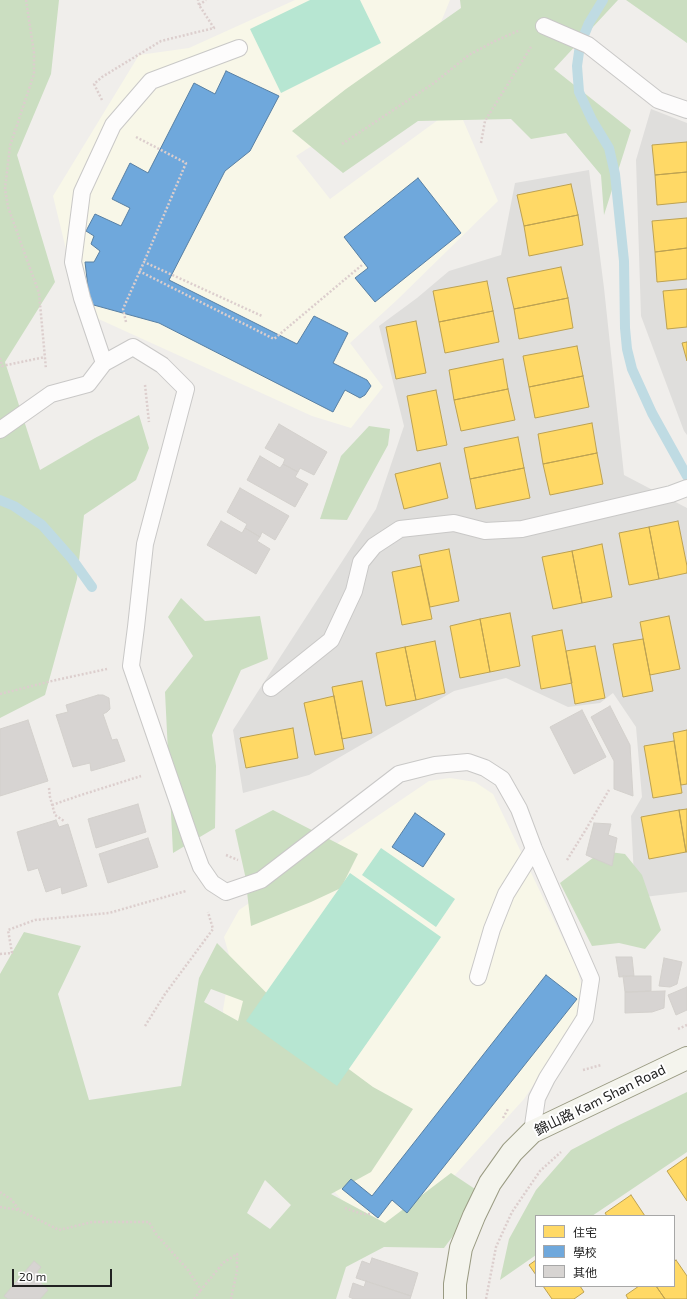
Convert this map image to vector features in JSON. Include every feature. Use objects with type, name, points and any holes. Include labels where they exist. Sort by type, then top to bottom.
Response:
[{"type":"street","name":"錦山路 Kam Shan Road","points":[[455,1299],[461,1248],[490,1183],[512,1152],[532,1132],[687,1058]]},
{"type":"lane","points":[[544,26],[582,42],[658,100],[687,110]]},
{"type":"lane","points":[[104,363],[82,298],[73,262],[82,192],[113,125],[151,81],[239,48]]},
{"type":"lane","points":[[0,430],[51,394],[88,384],[104,363],[133,347],[162,365],[186,389],[145,544],[131,666],[201,867],[212,883],[226,892],[261,880],[399,774],[435,765],[468,762],[485,768],[502,779],[518,809],[591,979],[585,1018],[547,1078],[537,1098],[532,1132]]},
{"type":"lane","points":[[271,688],[331,640],[354,591],[361,562],[374,546],[400,529],[454,523],[485,531],[522,528],[671,494],[687,488]]},
{"type":"lane","points":[[478,978],[492,929],[506,894],[534,849]]},
{"type":"path","points":[[26,0],[34,53],[34,74],[10,146],[5,189],[8,207],[39,294],[46,363]]},
{"type":"path","points":[[94,84],[102,77],[161,41],[214,28],[199,5],[198,0]]},
{"type":"path","points":[[199,5],[206,0]]},
{"type":"path","points":[[481,143],[485,121],[544,26]]},
{"type":"path","points":[[342,144],[434,83],[469,55],[495,41],[522,30],[544,26]]},
{"type":"path","points":[[113,125],[186,163],[123,308],[133,347]]},
{"type":"path","points":[[144,262],[262,316]]},
{"type":"path","points":[[139,271],[274,339],[362,265]]},
{"type":"path","points":[[0,358],[2,366],[45,357]]},
{"type":"path","points":[[144,382],[150,426]]},
{"type":"path","points":[[0,694],[114,667]]},
{"type":"path","points":[[52,805],[137,778]]},
{"type":"path","points":[[49,788],[52,805],[56,815],[64,821]]},
{"type":"path","points":[[562,855],[565,863],[609,790]]},
{"type":"path","points":[[222,853],[239,860]]},
{"type":"path","points":[[0,954],[12,953],[8,930],[29,922],[35,920],[109,913],[168,897]]},
{"type":"path","points":[[146,1026],[165,994],[213,929],[210,920]]},
{"type":"path","points":[[486,1299],[496,1247],[512,1212],[540,1171],[566,1147]]},
{"type":"path","points":[[0,1192],[12,1200],[19,1210]]},
{"type":"path","points":[[0,1207],[19,1210],[59,1230],[92,1222],[149,1222],[156,1234],[188,1270],[201,1290]]},
{"type":"path","points":[[345,1208],[362,1214],[370,1214]]},
{"type":"path","points":[[194,1299],[223,1263],[237,1254],[237,1271],[231,1299]]},
{"type":"shaded area","points":[[295,0],[450,0],[418,78],[296,156],[330,199],[457,106],[498,201],[398,299],[350,343],[383,387],[351,428],[312,416],[81,311],[53,196],[139,55],[189,48]]},
{"type":"shaded area","points":[[651,109],[687,123],[687,435],[684,431],[641,316],[636,160]]},
{"type":"shaded area","points":[[589,170],[604,288],[624,475],[687,508],[687,892],[635,898],[631,816],[642,797],[636,727],[613,693],[600,703],[568,707],[506,678],[454,691],[309,775],[243,793],[233,730],[376,509],[404,426],[379,326],[417,298],[449,271],[501,255],[515,183]]},
{"type":"shaded area","points":[[450,778],[475,782],[493,794],[577,968],[584,995],[581,1011],[569,1032],[524,1099],[415,1219],[367,1227],[334,1191],[228,1041],[223,1010],[231,962],[224,937],[239,910],[429,781]]},
{"type":"green space","points":[[0,0],[59,0],[51,74],[17,155],[55,282],[5,362],[40,470],[95,438],[139,415],[149,448],[136,480],[84,515],[77,579],[45,695],[0,718]]},
{"type":"green space","points":[[310,0],[360,0],[381,43],[281,93],[250,29]]},
{"type":"green space","points":[[460,0],[618,0],[554,69],[631,130],[604,215],[601,175],[566,133],[531,139],[511,119],[418,121],[343,173],[292,131],[346,89],[461,8]]},
{"type":"green space","points":[[626,0],[687,0],[687,43]]},
{"type":"green space","points":[[369,426],[390,429],[388,445],[347,520],[320,519],[341,456]]},
{"type":"green space","points":[[181,598],[205,621],[260,616],[268,659],[241,670],[212,735],[216,766],[215,828],[173,853],[165,692],[193,656],[168,617]]},
{"type":"green space","points":[[273,810],[358,854],[341,888],[311,902],[251,926],[245,875],[235,830]]},
{"type":"green space","points":[[381,848],[455,899],[436,927],[362,875]]},
{"type":"green space","points":[[602,851],[625,854],[642,875],[661,930],[645,949],[619,943],[592,946],[560,883]]},
{"type":"green space","points":[[350,873],[441,937],[337,1086],[246,1021]]},
{"type":"green space","points":[[24,932],[81,946],[58,994],[89,1100],[181,1086],[199,978],[217,943],[323,1050],[373,1087],[413,1109],[371,1172],[331,1194],[385,1223],[451,1173],[475,1189],[459,1228],[444,1248],[384,1247],[346,1267],[336,1299],[0,1299],[0,974]],"holes":[[[211,989],[243,1001],[238,1021],[204,1002]],[[265,1180],[291,1205],[270,1229],[247,1213]]]},
{"type":"green space","points":[[687,1092],[687,1152],[593,1215],[535,1215],[535,1256],[500,1280],[509,1239],[536,1190],[571,1150]]},
{"type":"building: 住宅","points":[[687,142],[687,172],[655,175],[652,145]]},
{"type":"building: 住宅","points":[[687,172],[687,202],[657,205],[655,175]]},
{"type":"building: 住宅","points":[[571,184],[578,215],[524,226],[517,195]]},
{"type":"building: 住宅","points":[[578,215],[583,245],[529,256],[524,226]]},
{"type":"building: 住宅","points":[[687,218],[687,248],[655,252],[652,221]]},
{"type":"building: 住宅","points":[[687,248],[687,279],[657,282],[655,252]]},
{"type":"building: 住宅","points":[[561,267],[568,298],[514,309],[507,278]]},
{"type":"building: 住宅","points":[[487,281],[493,311],[439,322],[433,291]]},
{"type":"building: 住宅","points":[[687,289],[687,327],[667,329],[663,291]]},
{"type":"building: 住宅","points":[[568,298],[573,328],[519,339],[514,309]]},
{"type":"building: 住宅","points":[[493,311],[499,342],[445,353],[439,322]]},
{"type":"building: 住宅","points":[[416,321],[426,373],[396,379],[386,327]]},
{"type":"building: 住宅","points":[[687,342],[687,361],[682,343]]},
{"type":"building: 住宅","points":[[577,346],[583,376],[529,387],[523,356]]},
{"type":"building: 住宅","points":[[503,359],[508,389],[454,400],[449,370]]},
{"type":"building: 住宅","points":[[583,376],[589,407],[535,418],[529,387]]},
{"type":"building: 住宅","points":[[508,389],[515,420],[461,431],[454,400]]},
{"type":"building: 住宅","points":[[436,390],[447,445],[417,451],[407,396]]},
{"type":"building: 住宅","points":[[592,423],[597,453],[543,464],[538,434]]},
{"type":"building: 住宅","points":[[518,437],[524,468],[470,479],[464,448]]},
{"type":"building: 住宅","points":[[597,453],[603,484],[550,495],[543,464]]},
{"type":"building: 住宅","points":[[440,463],[448,498],[404,509],[395,474]]},
{"type":"building: 住宅","points":[[524,468],[530,498],[476,509],[470,479]]},
{"type":"building: 住宅","points":[[678,521],[687,573],[659,579],[649,527]]},
{"type":"building: 住宅","points":[[649,527],[659,579],[629,585],[619,533]]},
{"type":"building: 住宅","points":[[602,544],[612,597],[582,603],[572,551]]},
{"type":"building: 住宅","points":[[449,549],[459,601],[430,607],[419,555]]},
{"type":"building: 住宅","points":[[572,551],[582,603],[553,609],[542,557]]},
{"type":"building: 住宅","points":[[421,566],[432,619],[402,625],[392,572]]},
{"type":"building: 住宅","points":[[510,613],[520,666],[490,672],[480,619]]},
{"type":"building: 住宅","points":[[669,616],[680,669],[650,675],[640,622]]},
{"type":"building: 住宅","points":[[480,619],[490,672],[460,678],[450,626]]},
{"type":"building: 住宅","points":[[562,630],[572,683],[541,689],[532,636]]},
{"type":"building: 住宅","points":[[643,639],[653,691],[623,697],[613,644]]},
{"type":"building: 住宅","points":[[435,641],[445,693],[416,700],[405,647]]},
{"type":"building: 住宅","points":[[595,646],[605,698],[575,704],[566,651]]},
{"type":"building: 住宅","points":[[405,647],[416,700],[386,706],[376,653]]},
{"type":"building: 住宅","points":[[362,681],[372,733],[342,739],[332,687]]},
{"type":"building: 住宅","points":[[334,696],[344,749],[315,755],[304,703]]},
{"type":"building: 住宅","points":[[293,728],[298,758],[246,768],[240,738]]},
{"type":"building: 住宅","points":[[687,730],[687,784],[681,785],[673,733]]},
{"type":"building: 住宅","points":[[674,741],[682,793],[653,798],[644,746]]},
{"type":"building: 住宅","points":[[687,809],[687,852],[686,852],[679,810]]},
{"type":"building: 住宅","points":[[679,810],[686,852],[649,859],[641,817]]},
{"type":"building: 住宅","points":[[687,1157],[687,1201],[667,1171]]},
{"type":"building: 住宅","points":[[631,1195],[644,1215],[606,1215],[605,1213]]},
{"type":"building: 住宅","points":[[676,1260],[687,1276],[687,1299],[665,1299],[657,1287],[675,1287]]},
{"type":"building: 住宅","points":[[535,1261],[535,1274],[529,1265]]},
{"type":"building: 住宅","points":[[544,1287],[581,1287],[584,1292],[574,1299],[552,1299]]},
{"type":"building: 住宅","points":[[638,1287],[657,1287],[665,1299],[628,1299],[626,1295]]},
{"type":"building: 學校","points":[[226,71],[279,96],[250,151],[225,171],[169,280],[297,344],[314,316],[348,333],[333,363],[367,380],[371,386],[365,395],[360,398],[345,390],[333,412],[159,323],[90,304],[85,262],[94,262],[100,251],[91,244],[94,236],[86,231],[95,214],[121,226],[130,208],[112,199],[130,163],[148,173],[194,83],[215,94]]},
{"type":"building: 學校","points":[[418,178],[461,233],[375,302],[355,278],[368,268],[344,237]]},
{"type":"building: 學校","points":[[415,813],[445,834],[423,867],[392,847]]},
{"type":"building: 學校","points":[[546,975],[577,999],[407,1213],[392,1200],[378,1218],[342,1189],[351,1179],[372,1196]]},
{"type":"building: 其他","points":[[279,424],[327,452],[314,475],[300,468],[298,472],[283,464],[285,459],[265,448]]},
{"type":"building: 其他","points":[[260,456],[280,468],[283,464],[298,472],[295,477],[308,484],[295,507],[247,480]]},
{"type":"building: 其他","points":[[240,488],[289,516],[275,540],[262,532],[260,537],[245,528],[247,524],[227,512]]},
{"type":"building: 其他","points":[[221,521],[242,533],[245,528],[260,537],[257,541],[270,549],[256,574],[207,545]]},
{"type":"building: 其他","points":[[98,695],[103,695],[109,698],[110,709],[103,714],[112,740],[117,739],[125,761],[91,771],[90,763],[73,767],[56,715],[68,712],[66,705]]},
{"type":"building: 其他","points":[[610,706],[630,745],[633,796],[614,789],[614,761],[591,717]]},
{"type":"building: 其他","points":[[582,710],[606,757],[574,774],[550,727]]},
{"type":"building: 其他","points":[[28,720],[48,781],[0,796],[0,729]]},
{"type":"building: 其他","points":[[138,804],[146,832],[96,848],[88,819]]},
{"type":"building: 其他","points":[[56,820],[59,827],[68,824],[87,886],[62,894],[61,887],[46,892],[38,868],[28,871],[17,832]]},
{"type":"building: 其他","points":[[594,823],[611,824],[608,835],[617,838],[612,866],[586,855]]},
{"type":"building: 其他","points":[[148,838],[158,867],[108,883],[99,854]]},
{"type":"building: 其他","points":[[616,957],[632,957],[634,976],[619,977]]},
{"type":"building: 其他","points":[[664,958],[682,962],[677,984],[670,987],[659,986]]},
{"type":"building: 其他","points":[[623,976],[651,976],[651,991],[625,992]]},
{"type":"building: 其他","points":[[687,987],[687,1010],[676,1015],[668,995]]},
{"type":"building: 其他","points":[[665,991],[664,1008],[652,1012],[625,1013],[625,992]]},
{"type":"building: 其他","points":[[372,1258],[418,1273],[411,1296],[356,1278],[362,1261],[370,1264]]},
{"type":"building: 其他","points":[[34,1261],[41,1267],[37,1272],[42,1277],[39,1281],[48,1290],[40,1299],[8,1299],[4,1296]]},
{"type":"building: 其他","points":[[366,1281],[411,1296],[410,1299],[354,1299],[349,1297],[353,1283],[364,1287]]},
{"type":"waterway","points":[[603,0],[589,23],[580,45],[577,66],[579,92],[592,120],[609,148],[615,174],[624,261],[625,328],[627,349],[632,369],[652,413],[687,476]]},
{"type":"waterway","points":[[0,500],[14,506],[42,525],[72,559],[92,587]]}]
